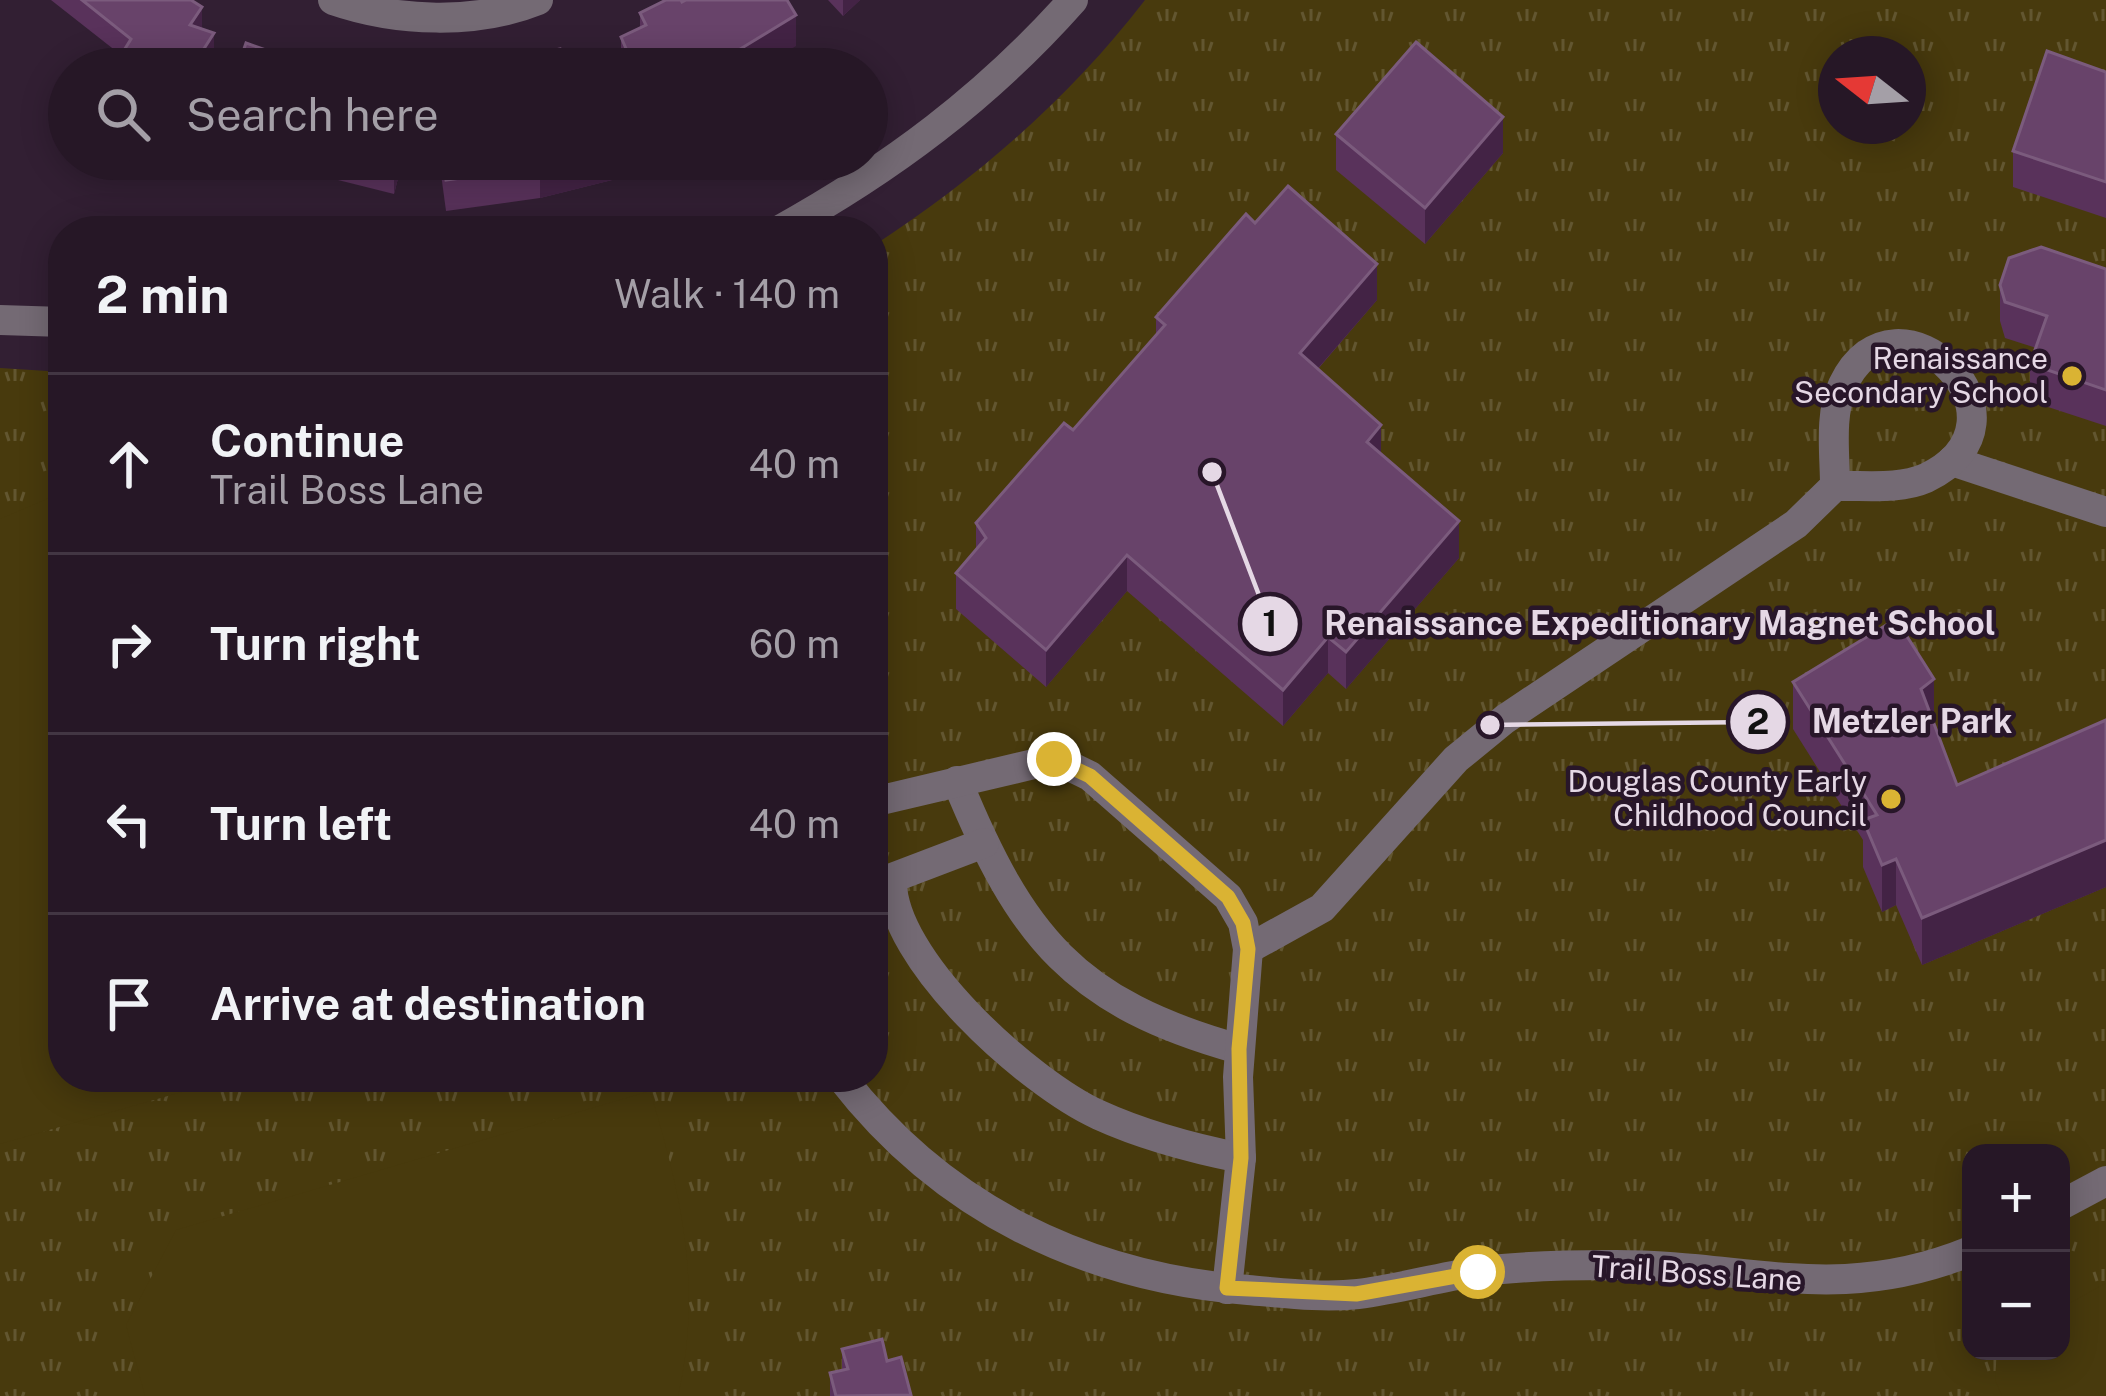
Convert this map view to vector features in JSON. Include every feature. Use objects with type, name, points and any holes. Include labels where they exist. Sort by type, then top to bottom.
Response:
[{"type":"street","points":[[333,0],[396,14],[456,18],[538,0]]},
{"type":"street","points":[[888,165],[936,132],[1011,68],[1070,1]]},
{"type":"street","points":[[805,216],[866,180]]},
{"type":"street","points":[[0,320],[48,322]]},
{"type":"street","points":[[1248,949],[1322,908],[1456,760],[1505,719],[1796,524],[1835,486],[1900,485],[1925,478],[1952,461],[1969,433],[1971,406],[1965,382],[1945,359],[1918,346],[1889,346],[1861,360],[1843,385],[1836,411],[1835,486]]},
{"type":"street","points":[[1952,461],[2106,512]]},
{"type":"street","points":[[888,798],[1038,759],[1071,764],[1228,897],[1243,923],[1248,949],[1239,1049],[1241,1158],[1227,1288]]},
{"type":"street","points":[[957,781],[983,843],[1048,947],[1086,981],[1166,1028],[1239,1049]]},
{"type":"street","points":[[983,843],[892,878],[891,902],[929,966],[967,1012],[1050,1088],[1095,1114],[1172,1144],[1241,1158]]},
{"type":"street","name":"Trail Boss Lane","points":[[854,1092],[895,1137],[1002,1219],[1109,1268],[1227,1288],[1356,1294],[1478,1272],[1551,1265],[1634,1265],[1804,1283],[1868,1281],[1923,1271],[1969,1252]]},
{"type":"street","points":[[2070,1200],[2106,1181]]},
{"type":"green space","points":[[1145,0],[2106,0],[2106,1396],[0,1396],[0,368],[48,371],[48,1092],[888,1092],[888,236],[949,193],[1053,103]]},
{"type":"green space","points":[[48,498],[48,1092],[182,1092],[0,1144],[0,519]]},
{"type":"green space","points":[[650,1092],[685,1241],[689,1317],[678,1396],[145,1396],[126,1325],[176,1230]]},
{"type":"green space","points":[[2106,1283],[2106,1396],[2002,1396],[1995,1380],[1996,1360],[2070,1360],[2070,1303]]},
{"type":"building","points":[[82,0],[191,0],[202,7],[190,25],[214,33],[204,48],[125,48],[131,39]]},
{"type":"building","points":[[666,0],[787,0],[796,15],[742,48],[626,48],[621,37],[646,25],[640,13]]},
{"type":"building","points":[[1416,42],[1503,117],[1425,208],[1336,134]]},
{"type":"building","points":[[2047,51],[2106,72],[2106,182],[2013,151]]},
{"type":"building","points":[[1288,186],[1377,264],[1300,353],[1381,425],[1367,442],[1459,521],[1346,652],[1328,637],[1283,690],[1127,555],[1046,650],[956,573],[986,538],[976,523],[1064,423],[1073,430],[1165,325],[1156,317],[1246,214],[1255,223]]},
{"type":"building","name":"Renaissance Secondary School","points":[[2041,247],[2106,269],[2106,390],[2030,364],[2047,316],[2005,302],[2000,285],[2009,258]]},
{"type":"building","name":"Douglas County Early Childhood Council","points":[[1896,619],[1934,679],[1921,689],[1957,785],[2106,720],[2106,840],[1922,918],[1896,859],[1882,865],[1863,820],[1877,815],[1793,682]]},
{"type":"building","points":[[882,1339],[887,1361],[901,1357],[911,1395],[836,1396],[830,1373],[848,1369],[842,1349]]},
{"type":"place","name":"Renaissance Secondary School","points":[[2072,376]]},
{"type":"place","name":"Renaissance Expeditionary Magnet School","points":[[1212,472]]},
{"type":"place","name":"Metzler Park","points":[[1490,725]]},
{"type":"place","name":"Douglas County Early Childhood Council","points":[[1891,799]]},
{"type":"route","points":[[1054,759],[1090,776],[1228,897],[1243,923],[1248,949],[1238,1077],[1241,1158],[1227,1288],[1356,1294],[1478,1272]]}]
